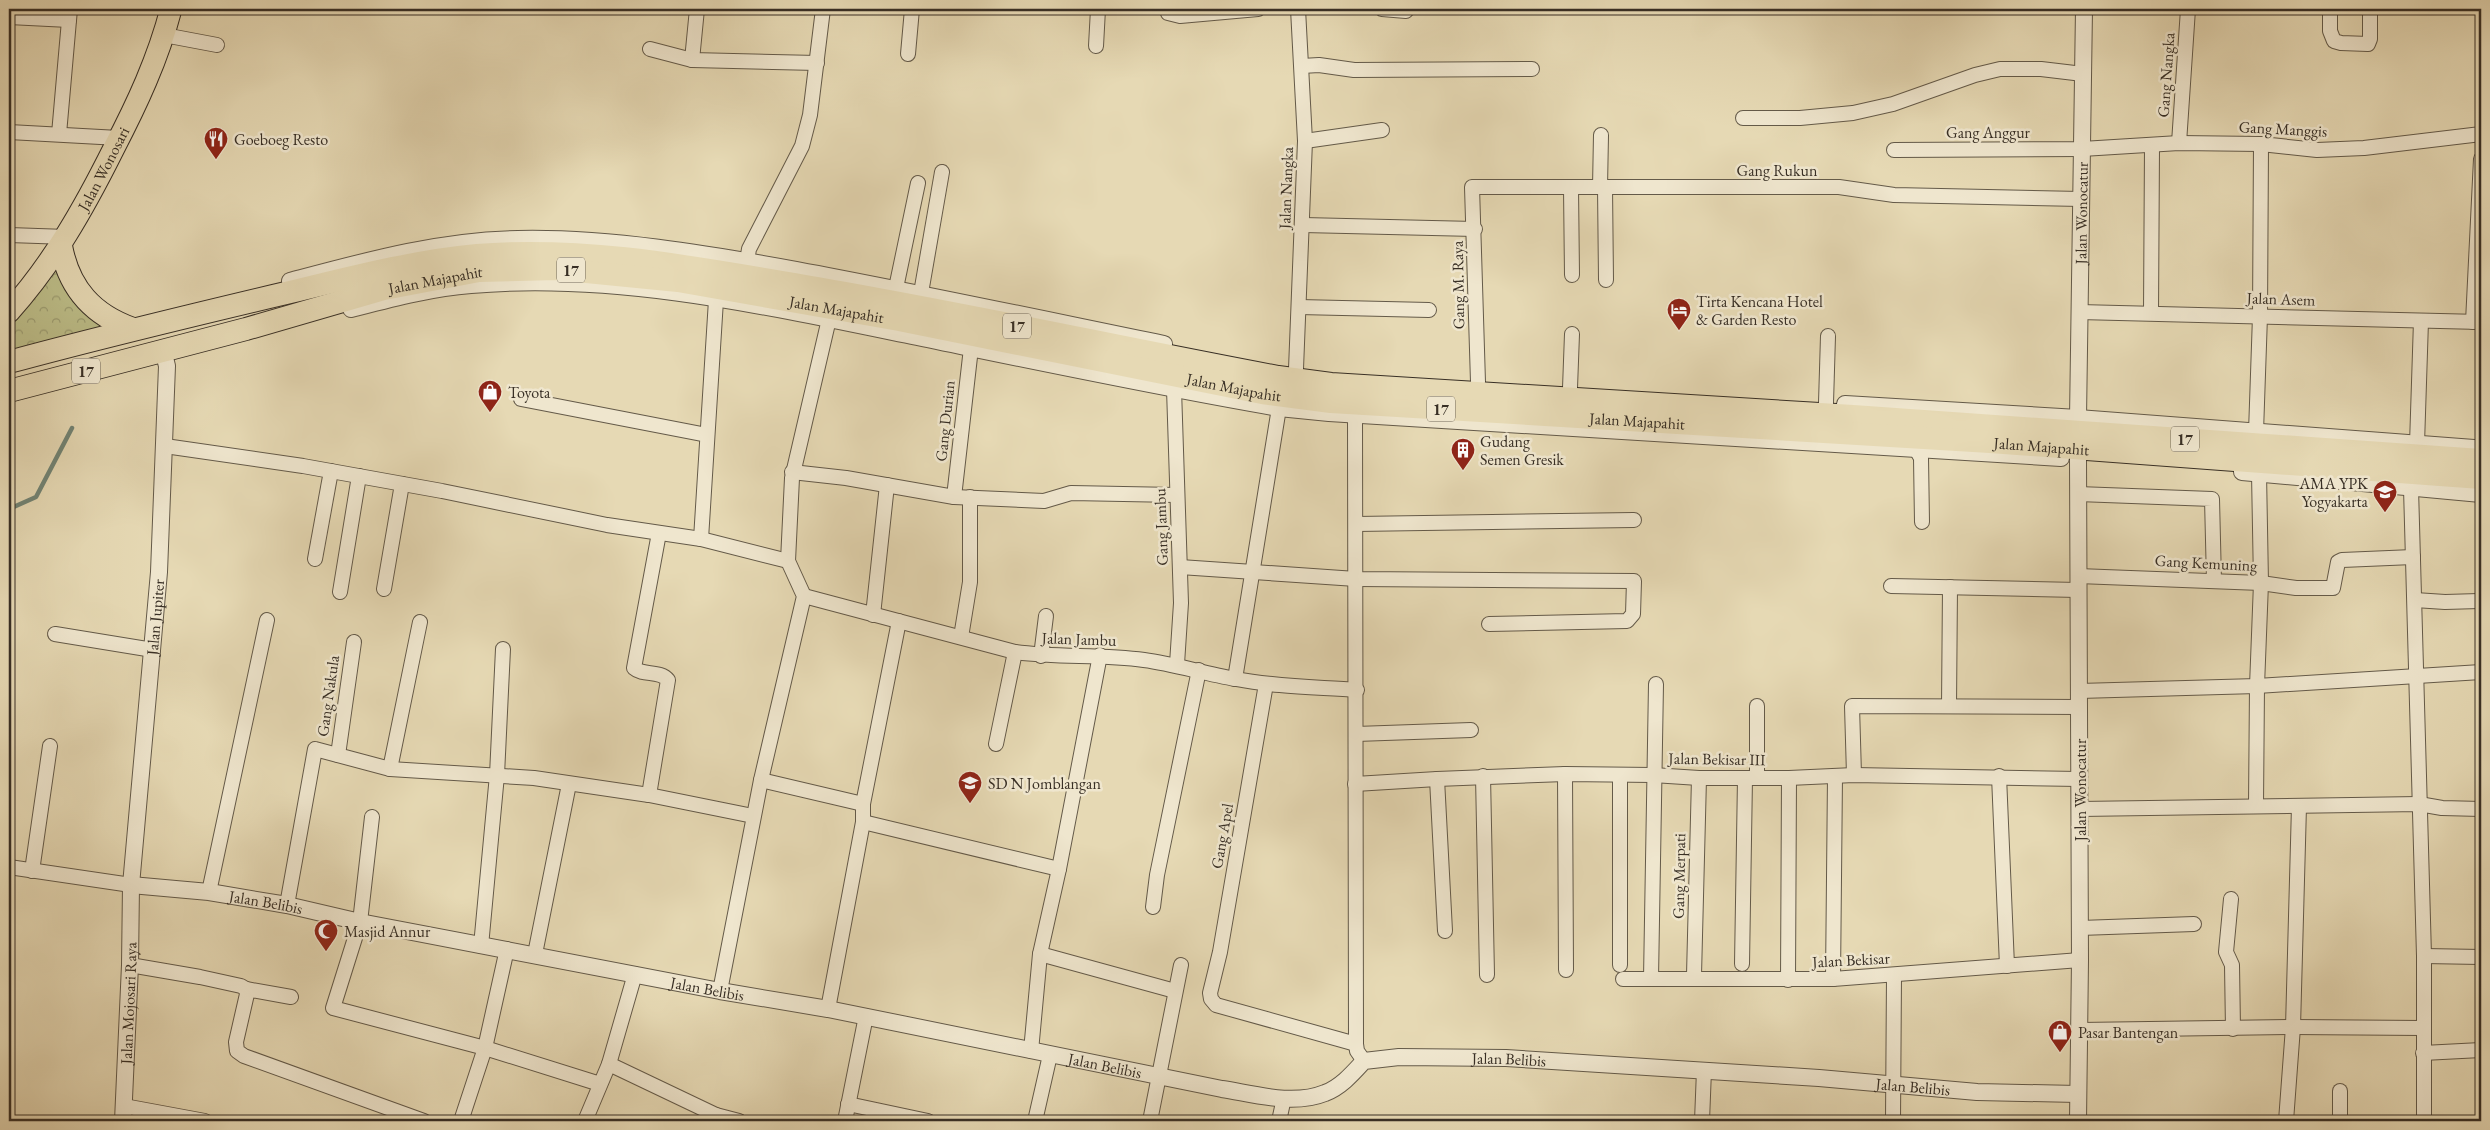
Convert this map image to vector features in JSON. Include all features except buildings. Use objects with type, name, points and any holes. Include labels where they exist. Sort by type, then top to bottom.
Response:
[{"type":"highway","points":[[64,241],[68,274],[83,298],[109,319],[133,329]]},
{"type":"highway","name":"Jalan Majapahit","points":[[9,362],[133,329],[375,272],[442,259],[479,255],[556,253],[615,257],[904,301],[1133,343],[1278,378],[1331,384],[1677,400],[1817,416],[1853,425],[2400,482],[2481,478]]},
{"type":"highway","name":"Jalan Majapahit","points":[[9,391],[246,329],[384,289],[455,274],[513,269],[556,269],[904,301],[1262,393],[1331,402],[1817,416]]},
{"type":"highway","name":"Jalan Majapahit","points":[[1853,425],[2481,460]]},
{"type":"main road","name":"Jalan Wonosari","points":[[9,312],[39,278],[64,241],[141,95],[164,35],[171,9]]},
{"type":"street","points":[[692,60],[697,9]]},
{"type":"street","points":[[747,262],[749,249],[802,146],[810,115],[823,9]]},
{"type":"street","points":[[908,54],[912,9]]},
{"type":"street","points":[[1096,46],[1098,9]]},
{"type":"street","points":[[1167,9],[1168,13],[1180,16],[1258,10]]},
{"type":"street","name":"Jalan Nangka","points":[[1296,369],[1305,141],[1298,9]]},
{"type":"street","points":[[1382,9],[1406,11]]},
{"type":"street","name":"Jalan Wonocatur","points":[[2078,418],[2084,9]]},
{"type":"street","name":"Gang Nangka","points":[[2179,143],[2188,9]]},
{"type":"street","points":[[2330,9],[2330,31],[2334,41],[2368,44],[2370,38],[2370,9]]},
{"type":"street","points":[[9,17],[70,14],[59,134]]},
{"type":"street","points":[[164,35],[217,45]]},
{"type":"street","points":[[650,49],[692,60],[817,63]]},
{"type":"street","points":[[1302,66],[1320,65],[1354,70],[1532,69]]},
{"type":"street","points":[[1743,118],[1800,118],[1853,114],[1893,104],[1975,75],[2000,69],[2041,69],[2083,74]]},
{"type":"street","points":[[1305,141],[1382,130]]},
{"type":"street","points":[[9,132],[119,138]]},
{"type":"street","name":"Gang Manggis","points":[[2082,149],[2179,143],[2261,144],[2317,150],[2364,148],[2481,134]]},
{"type":"street","points":[[1600,135],[1606,280]]},
{"type":"street","points":[[2256,432],[2260,316],[2261,144]]},
{"type":"street","points":[[2151,313],[2152,146]]},
{"type":"street","name":"Gang Anggur","points":[[1894,150],[2082,149]]},
{"type":"street","points":[[2477,322],[2481,159]]},
{"type":"street","points":[[904,301],[942,172]]},
{"type":"street","points":[[904,301],[918,184]]},
{"type":"street","name":"Gang Rukun","points":[[1472,186],[1571,188],[1839,187],[1894,195],[2081,199]]},
{"type":"street","name":"Gang M. Raya","points":[[1472,186],[1475,230],[1478,382]]},
{"type":"street","points":[[1571,188],[1572,275]]},
{"type":"street","points":[[1303,225],[1475,230]]},
{"type":"street","points":[[9,235],[64,241]]},
{"type":"street","points":[[248,302],[265,289],[359,262],[431,247],[483,241],[558,239],[747,262],[904,301]]},
{"type":"street","points":[[246,329],[303,322],[364,306],[473,285],[544,282],[626,288],[716,300],[828,319],[1174,389],[1279,408],[1355,415],[1916,451],[2078,459],[2400,482],[2481,494]]},
{"type":"street","points":[[701,539],[716,300]]},
{"type":"street","points":[[1299,307],[1429,310]]},
{"type":"street","name":"Jalan Asem","points":[[2080,312],[2477,322]]},
{"type":"street","points":[[720,991],[753,816],[804,596],[788,561],[792,472],[828,319]]},
{"type":"street","points":[[2418,444],[2421,321]]},
{"type":"street","points":[[1570,388],[1572,334]]},
{"type":"street","points":[[1828,336],[1817,416],[2078,418],[2481,449]]},
{"type":"street","points":[[1133,343],[1332,373],[1570,388],[1677,400]]},
{"type":"street","name":"Gang Durian","points":[[954,497],[970,348]]},
{"type":"street","name":"Jalan Jupiter","points":[[131,885],[153,650],[168,366],[163,350]]},
{"type":"street","name":"Gang Jambu","points":[[1174,389],[1176,494],[1180,567],[1177,664]]},
{"type":"street","points":[[521,399],[707,435]]},
{"type":"street","points":[[1235,679],[1279,408]]},
{"type":"street","points":[[1355,415],[1357,690],[1355,784],[1356,1044],[1357,1051],[1364,1061]]},
{"type":"street","points":[[165,446],[331,470],[512,504],[585,521],[701,539],[788,561]]},
{"type":"street","points":[[1916,451],[1921,458],[1922,522]]},
{"type":"street","name":"Jalan Wonocatur","points":[[2078,459],[2080,809],[2078,1121]]},
{"type":"street","points":[[315,559],[331,470]]},
{"type":"street","points":[[792,472],[970,498],[1044,501],[1071,493],[1176,494]]},
{"type":"street","points":[[2256,805],[2256,686],[2261,583],[2259,473]]},
{"type":"street","points":[[340,592],[360,476]]},
{"type":"street","points":[[2400,482],[2413,557],[2418,675],[2418,804],[2424,956],[2424,1121]]},
{"type":"street","points":[[384,588],[402,484]]},
{"type":"street","points":[[873,615],[887,485]]},
{"type":"street","points":[[2078,494],[2212,499],[2214,581]]},
{"type":"street","points":[[961,637],[970,582],[970,498]]},
{"type":"street","points":[[1356,524],[1634,520]]},
{"type":"street","points":[[649,796],[668,680],[665,676],[639,671],[634,668],[659,533]]},
{"type":"street","name":"Gang Kemuning","points":[[1891,586],[1950,587],[2214,581],[2261,583],[2296,588],[2333,588],[2337,566],[2342,560],[2413,557]]},
{"type":"street","points":[[1180,567],[1356,579],[1634,580],[1633,614],[1627,621],[1489,624]]},
{"type":"street","points":[[1949,706],[1950,587]]},
{"type":"street","name":"Jalan Jambu","points":[[804,596],[1015,652],[1041,656],[1100,655],[1177,664],[1235,679],[1266,684],[1357,690]]},
{"type":"street","points":[[2415,600],[2444,602],[2479,601]]},
{"type":"street","points":[[1041,656],[1046,616]]},
{"type":"street","points":[[209,892],[267,620]]},
{"type":"street","points":[[828,1009],[863,822],[863,804],[898,621]]},
{"type":"street","points":[[390,769],[420,622]]},
{"type":"street","points":[[55,634],[153,650]]},
{"type":"street","name":"Gang Nakula","points":[[338,755],[354,642]]},
{"type":"street","points":[[481,946],[497,775],[503,649]]},
{"type":"street","points":[[996,744],[1015,652]]},
{"type":"street","points":[[1031,1051],[1040,954],[1059,869],[1100,655]]},
{"type":"street","points":[[1153,907],[1157,875],[1199,670]]},
{"type":"street","points":[[1854,775],[1852,706],[1949,706],[2079,699],[2481,672]]},
{"type":"street","name":"Gang Apel","points":[[1266,684],[1222,942],[1210,993],[1211,999],[1216,1005],[1356,1044]]},
{"type":"street","points":[[1651,979],[1656,684]]},
{"type":"street","points":[[1742,964],[1751,778],[1757,706]]},
{"type":"street","points":[[1356,734],[1471,730]]},
{"type":"street","points":[[32,871],[50,746]]},
{"type":"street","points":[[287,905],[314,750],[390,769],[497,775],[569,784],[649,796],[753,816]]},
{"type":"street","points":[[1565,774],[1566,970]]},
{"type":"street","name":"Jalan Bekisar III","points":[[1355,784],[1437,778],[1565,774],[1653,775],[1699,778],[1789,778],[1854,775],[1999,776],[2079,779]]},
{"type":"street","points":[[1620,775],[1620,965]]},
{"type":"street","points":[[1483,776],[1487,974]]},
{"type":"street","points":[[1833,979],[1834,776]]},
{"type":"street","points":[[1999,776],[2007,966]]},
{"type":"street","points":[[1437,778],[1444,931]]},
{"type":"street","name":"Gang Merpati","points":[[1694,975],[1699,778]]},
{"type":"street","points":[[1788,980],[1789,778]]},
{"type":"street","points":[[761,780],[863,804]]},
{"type":"street","points":[[535,954],[569,784]]},
{"type":"street","points":[[2080,809],[2418,804],[2442,808],[2481,809]]},
{"type":"street","points":[[2286,1121],[2293,1027],[2299,806]]},
{"type":"street","points":[[372,817],[360,922],[333,1008],[485,1048],[600,1084]]},
{"type":"street","points":[[863,822],[1059,869]]},
{"type":"street","points":[[9,867],[131,885]]},
{"type":"street","name":"Jalan Belibis","points":[[131,885],[209,892],[287,905],[360,922],[481,946],[535,954],[720,991],[866,1016],[1222,1089],[1284,1098],[1303,1099],[1326,1093],[1346,1080],[1364,1061],[1399,1057],[1441,1056],[1704,1070],[1976,1092],[2078,1094]]},
{"type":"street","name":"Jalan Mojosari Raya","points":[[124,1114],[131,885]]},
{"type":"street","points":[[2230,899],[2226,952],[2232,965],[2233,1029]]},
{"type":"street","points":[[2080,928],[2194,924]]},
{"type":"street","points":[[461,1121],[485,1048],[507,949]]},
{"type":"street","points":[[1040,954],[1176,991]]},
{"type":"street","points":[[2424,956],[2481,957]]},
{"type":"street","name":"Jalan Bekisar","points":[[1623,979],[1833,979],[1894,976],[2080,960]]},
{"type":"street","points":[[130,965],[200,977],[246,989],[291,996]]},
{"type":"street","points":[[1150,1121],[1180,965]]},
{"type":"street","points":[[584,1121],[609,1064],[635,974]]},
{"type":"street","points":[[1893,1121],[1894,976]]},
{"type":"street","points":[[246,989],[248,994],[236,1042],[237,1051],[244,1056],[424,1121]]},
{"type":"street","points":[[845,1121],[866,1016]]},
{"type":"street","points":[[2080,1030],[2293,1027],[2423,1028]]},
{"type":"street","points":[[2423,1053],[2481,1050]]},
{"type":"street","points":[[1035,1121],[1050,1055]]},
{"type":"street","points":[[609,1064],[716,1118],[739,1121]]},
{"type":"street","points":[[1702,1121],[1704,1070]]},
{"type":"street","points":[[2340,1091],[2340,1121]]},
{"type":"street","points":[[1279,1121],[1284,1098]]},
{"type":"street","points":[[848,1104],[928,1121]]},
{"type":"street","points":[[124,1114],[205,1121]]},
{"type":"green space","points":[[54,260],[112,328],[9,356],[9,318]]},
{"type":"waterway","points":[[9,509],[36,497],[72,428]]},
{"type":"place","name":"Goeboeg Resto","points":[[216,160]]},
{"type":"place","name":"Tirta Kencana Hotel & Garden Resto","points":[[1679,331]]},
{"type":"place","name":"Toyota","points":[[490,413]]},
{"type":"place","name":"Gudang Semen Gresik","points":[[1463,471]]},
{"type":"place","name":"AMA YPK Yogyakarta","points":[[2385,513]]},
{"type":"place","name":"SD N Jomblangan","points":[[970,804]]},
{"type":"place","name":"Masjid Annur","points":[[326,952]]},
{"type":"place","name":"Pasar Bantengan","points":[[2060,1053]]}]
